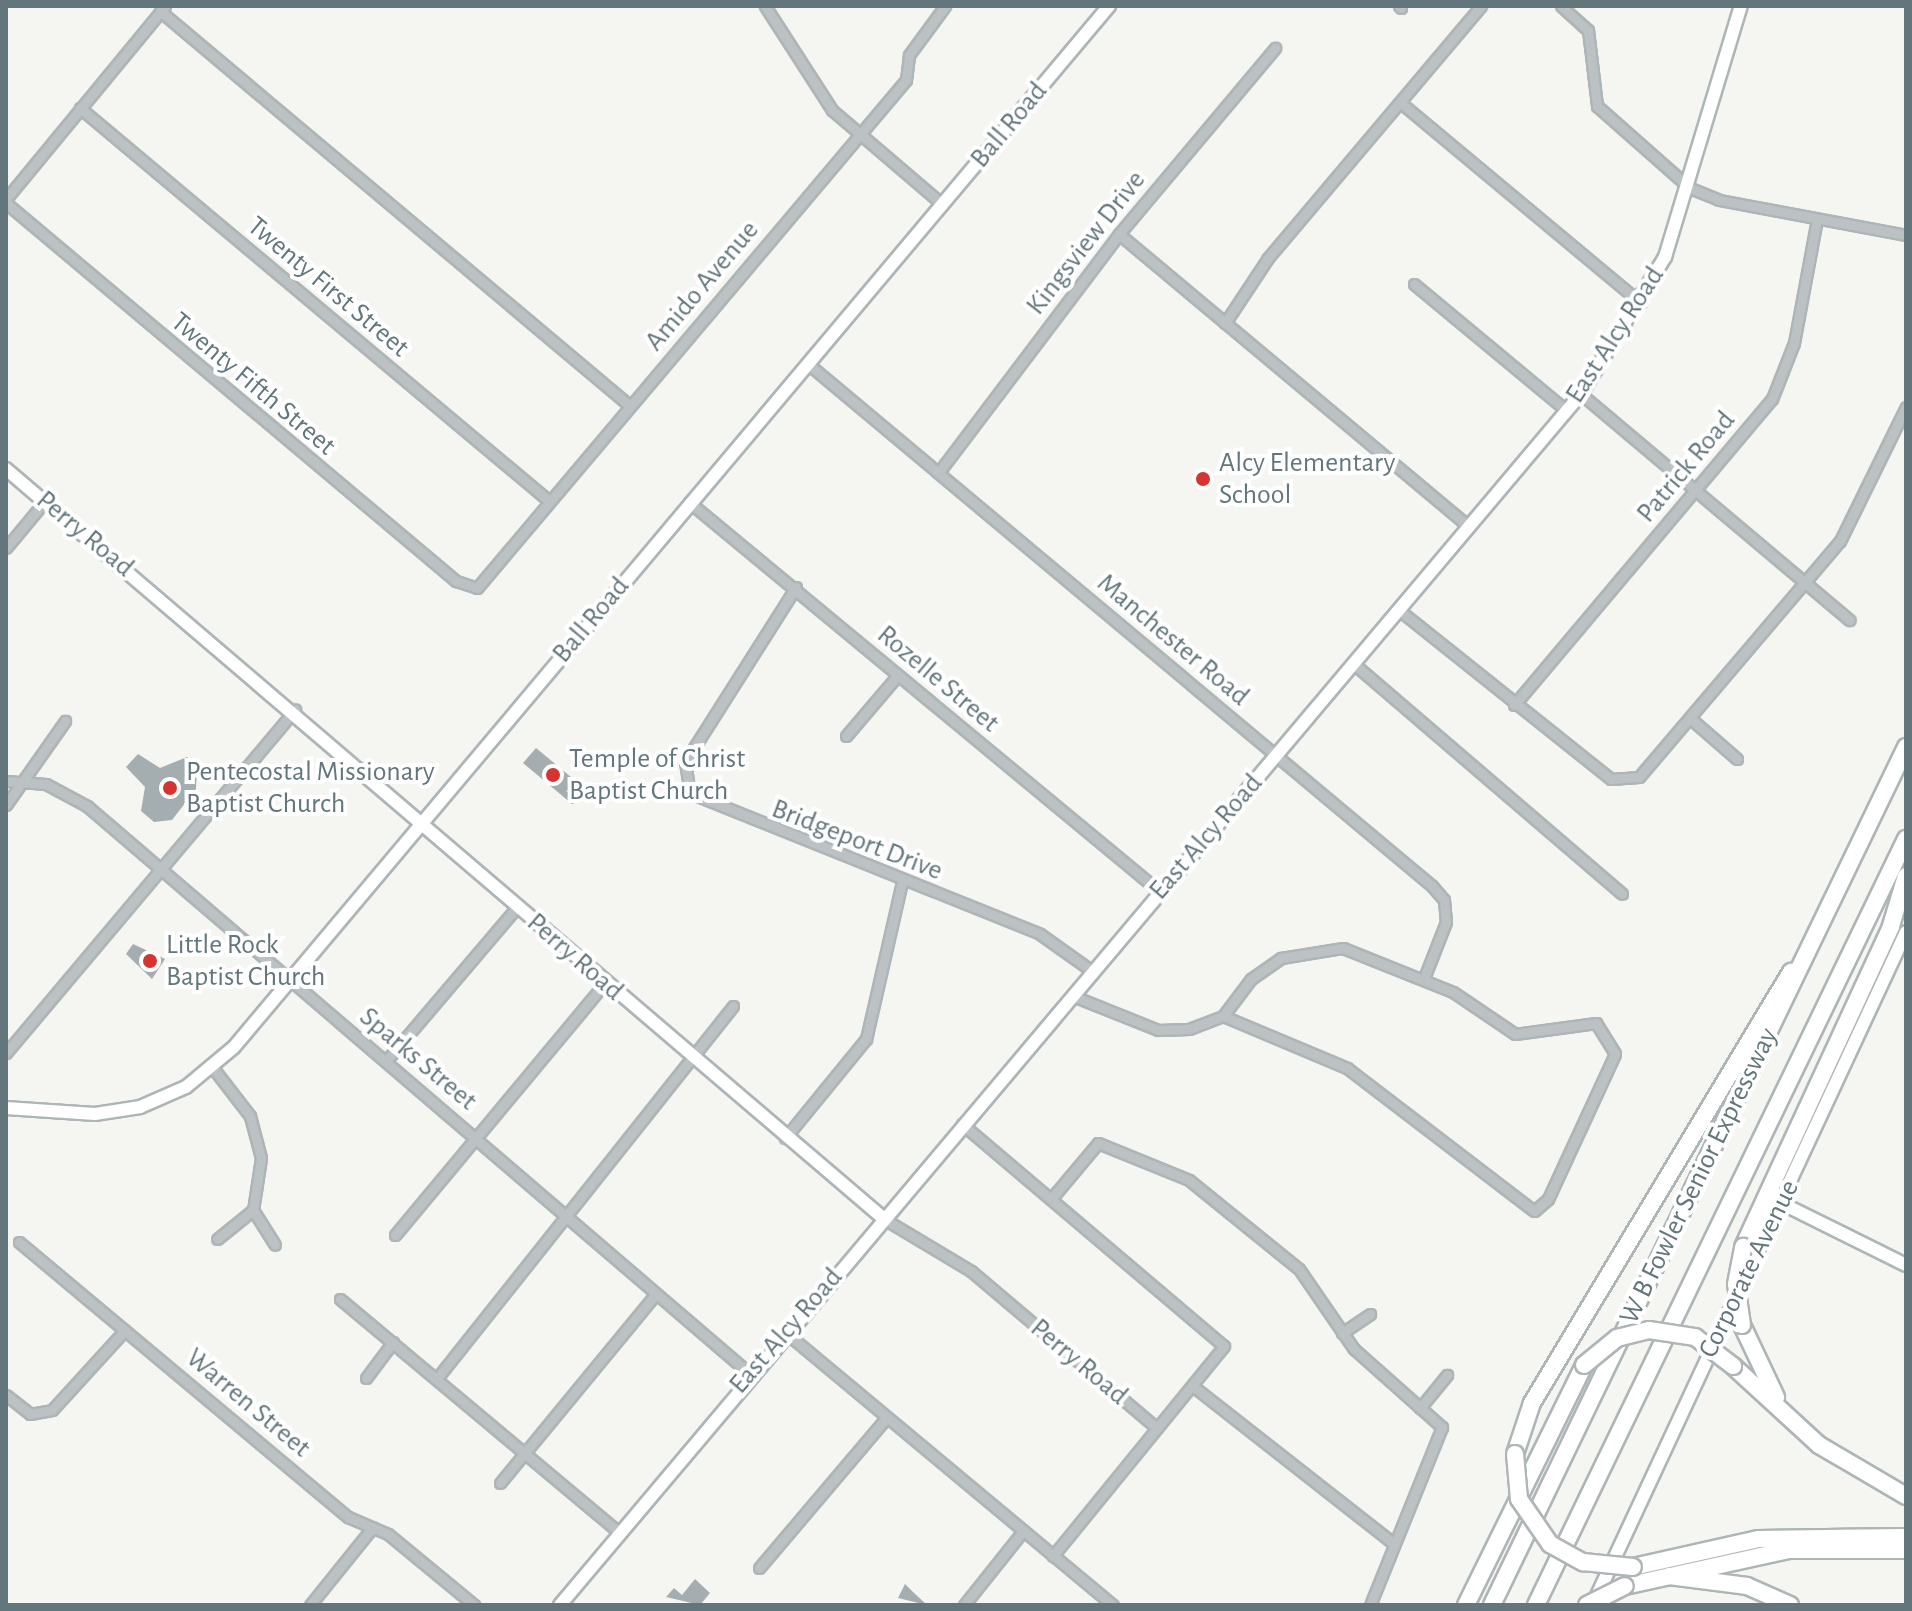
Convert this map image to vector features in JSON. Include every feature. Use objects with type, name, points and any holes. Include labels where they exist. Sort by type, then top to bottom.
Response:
[{"type":"highway","name":"W B Fowler Senior Expressway","points":[[1492,1605],[1906,747]]},
{"type":"highway","name":"W B Fowler Senior Expressway","points":[[1536,1605],[1906,839]]},
{"type":"highway","points":[[1785,1413],[1742,1325],[1736,1284],[1743,1247],[1891,926],[1906,876]]},
{"type":"highway","points":[[1790,1605],[1715,1579],[1583,1562],[1550,1544],[1519,1499],[1515,1454],[1540,1390],[1779,986],[1806,956]]},
{"type":"highway","points":[[1466,1605],[1584,1365],[1617,1338],[1649,1330],[1695,1337],[1733,1366],[1819,1445],[1906,1496]]},
{"type":"highway","points":[[1590,1605],[1625,1586],[1640,1571],[1772,1538],[1906,1537]]},
{"type":"highway","points":[[1640,1571],[1789,1550],[1906,1550]]},
{"type":"street","points":[[765,6],[813,88],[860,137],[942,204]]},
{"type":"street","name":"Amido Avenue","points":[[477,588],[548,500],[906,80],[909,55],[945,6]]},
{"type":"street","name":"Ball Road","points":[[6,1108],[95,1114],[140,1107],[213,1068],[291,980],[689,502],[1109,6]]},
{"type":"street","points":[[1225,323],[1268,258],[1481,6]]},
{"type":"street","points":[[1561,6],[1588,30],[1597,106],[1690,188],[1817,219],[1906,235]]},
{"type":"street","name":"East Alcy Road","points":[[560,1605],[616,1530],[884,1219],[1581,394],[1642,304],[1690,188],[1712,94],[1741,6]]},
{"type":"street","points":[[6,201],[162,9],[630,406]]},
{"type":"street","name":"Kingsview Drive","points":[[939,472],[1119,234],[1275,48]]},
{"type":"street","points":[[1401,103],[1642,304]]},
{"type":"street","name":"Twenty First Street","points":[[80,108],[548,500]]},
{"type":"street","name":"Twenty Fifth Street","points":[[6,201],[445,572],[477,588]]},
{"type":"street","name":"Patrick Road","points":[[1514,705],[1772,399],[1784,372],[1817,219]]},
{"type":"street","points":[[1119,234],[1469,527]]},
{"type":"street","points":[[1414,284],[1567,411]]},
{"type":"street","name":"Manchester Road","points":[[807,363],[1444,900],[1446,922],[1424,978]]},
{"type":"street","points":[[1581,394],[1849,620]]},
{"type":"street","points":[[1399,610],[1514,705],[1625,782],[1639,777],[1840,541],[1906,407]]},
{"type":"street","name":"Perry Road","points":[[6,469],[295,709],[420,825],[785,1138],[884,1219],[971,1271],[1157,1428]]},
{"type":"street","points":[[6,548],[45,501]]},
{"type":"street","name":"Rozelle Street","points":[[689,502],[796,587],[1159,891]]},
{"type":"street","name":"Bridgeport Drive","points":[[796,587],[685,762],[687,785],[700,801],[1040,934],[1092,971]]},
{"type":"street","points":[[1354,664],[1622,894]]},
{"type":"street","points":[[846,736],[898,675]]},
{"type":"street","points":[[6,1053],[295,709]]},
{"type":"street","points":[[1691,719],[1737,759]]},
{"type":"street","points":[[6,805],[65,721]]},
{"type":"street","name":"Sparks Street","points":[[6,781],[66,791],[477,1138],[565,1218],[749,1373]]},
{"type":"street","points":[[785,1138],[866,1039],[902,882]]},
{"type":"street","points":[[386,1061],[517,907]]},
{"type":"street","name":"Corporate Avenue","points":[[1590,1605],[1783,1204],[1906,932]]},
{"type":"street","points":[[1073,996],[1158,1030],[1206,1026],[1223,1016],[1251,979],[1309,949],[1364,953],[1424,978],[1515,1034],[1531,1037],[1576,1022],[1596,1023],[1609,1037],[1615,1054],[1548,1199],[1534,1211],[1347,1068],[1223,1016]]},
{"type":"street","points":[[395,1235],[606,982]]},
{"type":"street","points":[[438,1377],[733,1006]]},
{"type":"street","points":[[213,1068],[258,1135],[253,1210],[275,1245]]},
{"type":"street","points":[[962,1124],[1224,1346],[1194,1387],[1053,1556]]},
{"type":"street","points":[[1051,1199],[1089,1151],[1111,1144],[1189,1180],[1299,1269],[1342,1333],[1442,1427],[1370,1605]]},
{"type":"street","points":[[1783,1204],[1906,1265]]},
{"type":"street","points":[[217,1239],[253,1210]]},
{"type":"street","name":"Warren Street","points":[[19,1242],[348,1517],[373,1527],[474,1605]]},
{"type":"street","points":[[500,1483],[522,1452],[655,1295]]},
{"type":"street","points":[[340,1299],[438,1377],[616,1530]]},
{"type":"street","points":[[1342,1333],[1370,1314]]},
{"type":"street","points":[[6,1395],[30,1414],[52,1410],[125,1330]]},
{"type":"street","points":[[785,1332],[1113,1605]]},
{"type":"street","points":[[366,1378],[393,1342]]},
{"type":"street","points":[[1420,1408],[1447,1375]]},
{"type":"street","points":[[1194,1387],[1393,1543]]},
{"type":"street","points":[[759,1568],[886,1418]]},
{"type":"street","points":[[310,1605],[373,1527]]},
{"type":"street","points":[[964,1605],[1023,1531]]},
{"type":"building","name":"Temple of Christ Baptist Church","points":[[536,748],[589,792],[583,800],[572,804],[523,763]]},
{"type":"building","name":"Pentecostal Missionary Baptist Church","points":[[138,754],[160,768],[187,757],[197,765],[196,789],[172,820],[154,822],[141,811],[145,787],[126,767]]},
{"type":"building","name":"Little Rock Baptist Church","points":[[133,944],[165,959],[152,979],[126,954]]},
{"type":"building","points":[[695,1579],[710,1593],[700,1605],[666,1597],[674,1588],[682,1595]]},
{"type":"building","points":[[905,1584],[913,1592],[927,1605],[898,1598]]},
{"type":"place","name":"Alcy Elementary School","points":[[1203,479]]},
{"type":"place","name":"Temple of Christ Baptist Church","points":[[553,775]]},
{"type":"place","name":"Pentecostal Missionary Baptist Church","points":[[170,788]]},
{"type":"place","name":"Little Rock Baptist Church","points":[[150,961]]}]
